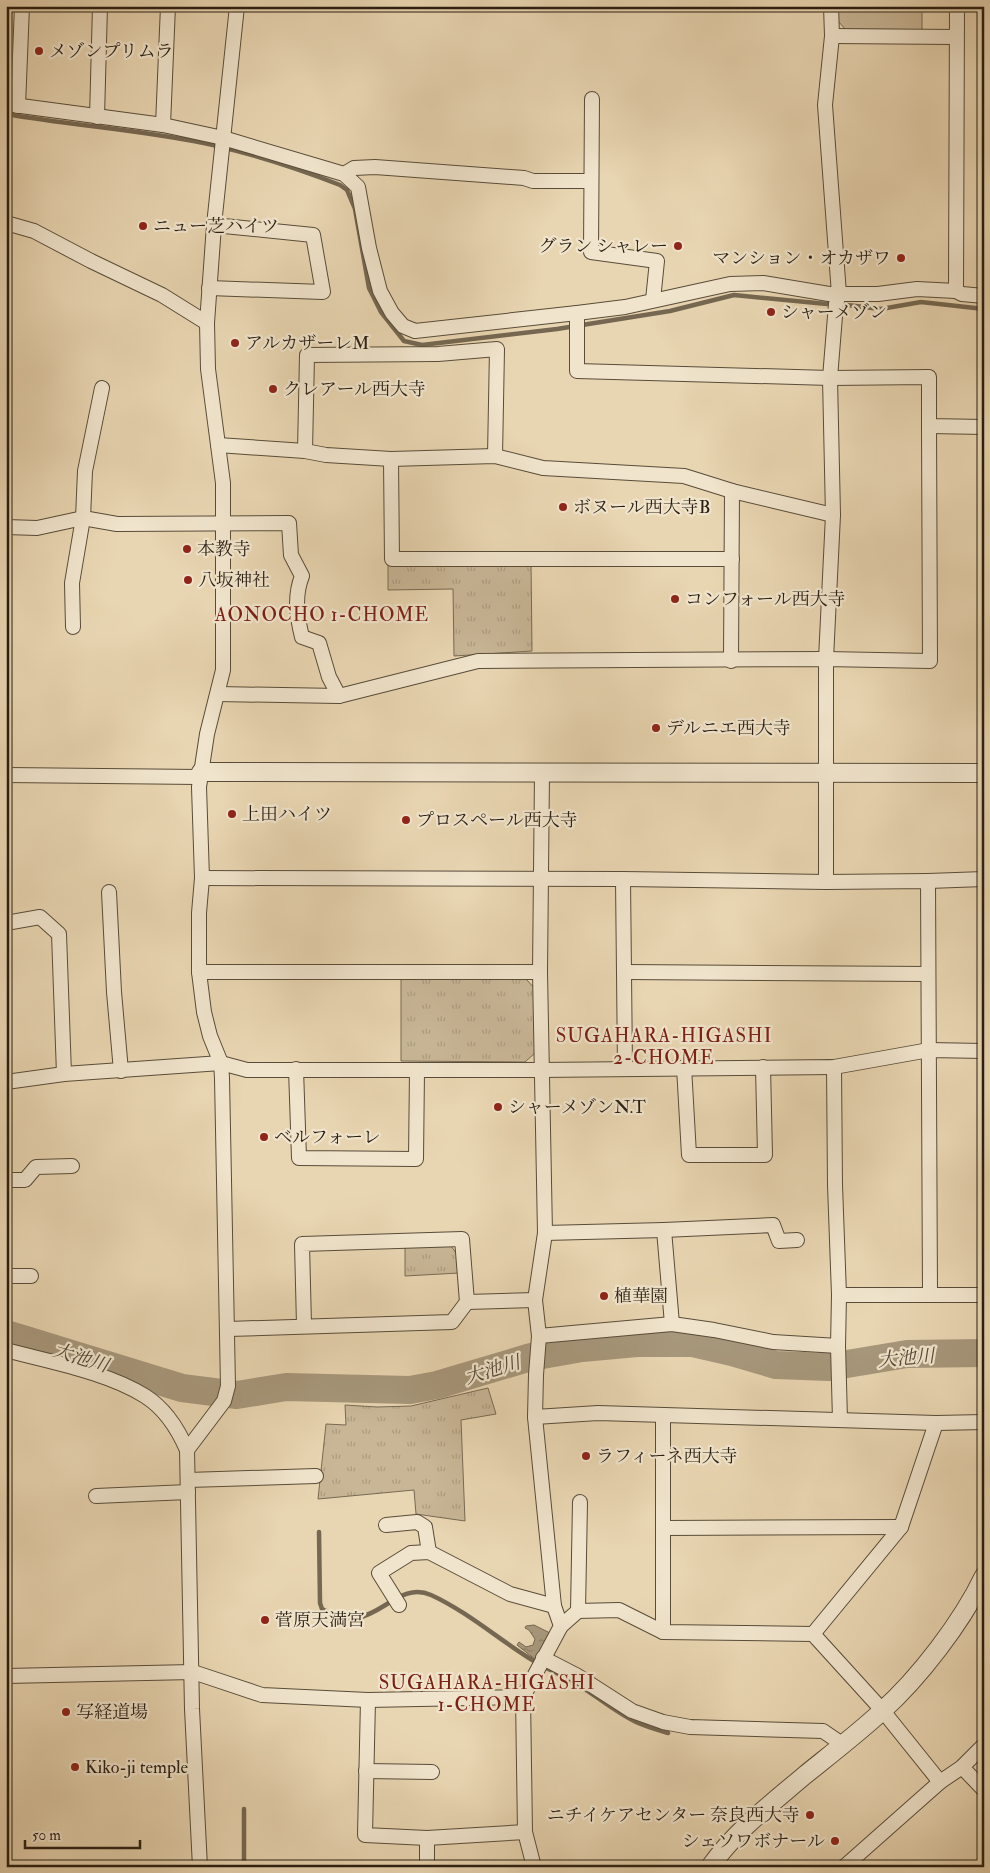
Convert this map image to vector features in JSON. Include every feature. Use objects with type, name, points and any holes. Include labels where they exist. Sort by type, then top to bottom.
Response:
[{"type":"street","points":[[22,6],[12,105],[163,126],[222,138],[344,174],[358,187],[369,248],[380,290],[392,313],[402,326],[414,331],[577,321],[653,300],[718,286],[746,283],[763,283],[829,294],[878,294],[917,289],[956,291],[962,294],[984,296]]},
{"type":"street","points":[[97,117],[100,6]]},
{"type":"street","points":[[163,126],[168,6]]},
{"type":"street","points":[[187,1450],[224,1401],[228,1386],[221,1064],[210,1036],[204,1012],[199,972],[198,913],[202,878],[200,774],[207,734],[223,670],[223,483],[208,369],[206,323],[222,138],[237,6]]},
{"type":"street","points":[[826,882],[826,659],[833,515],[830,378],[836,304],[839,294],[825,104],[832,36],[831,6]]},
{"type":"street","points":[[956,291],[957,6]]},
{"type":"street","points":[[832,36],[956,37]]},
{"type":"street","points":[[592,99],[591,252],[658,261],[653,300]]},
{"type":"street","points":[[344,174],[354,168],[375,167],[524,178],[532,181],[591,181]]},
{"type":"street","points":[[6,223],[34,231],[162,295],[206,323]]},
{"type":"street","points":[[209,288],[323,292],[313,235],[214,225]]},
{"type":"street","points":[[218,694],[339,696],[478,662],[826,659],[930,661],[929,377],[830,378],[577,371],[577,321]]},
{"type":"street","points":[[305,451],[307,355],[438,354],[497,349],[495,456]]},
{"type":"street","points":[[73,627],[72,583],[83,518],[85,471],[102,388]]},
{"type":"street","points":[[929,426],[984,427]]},
{"type":"street","points":[[218,445],[391,459],[495,456],[544,468],[684,476],[732,491],[833,515]]},
{"type":"street","points":[[391,459],[392,559],[732,559]]},
{"type":"street","points":[[731,661],[732,491]]},
{"type":"street","points":[[6,527],[37,528],[83,518],[117,524],[289,523],[291,554],[302,576],[299,585],[297,616],[302,638],[319,643],[329,677],[339,696]]},
{"type":"street","points":[[542,773],[540,1070],[545,1233],[535,1300],[539,1340],[536,1368],[535,1417],[554,1606],[561,1626]]},
{"type":"street","points":[[6,775],[984,773]]},
{"type":"street","points":[[202,878],[623,878],[826,882],[984,879]]},
{"type":"street","points":[[623,878],[625,1068]]},
{"type":"street","points":[[928,881],[930,1294]]},
{"type":"street","points":[[109,892],[114,992],[121,1071]]},
{"type":"street","points":[[6,923],[40,916],[59,934],[64,1074]]},
{"type":"street","points":[[199,972],[540,972]]},
{"type":"street","points":[[625,972],[928,974]]},
{"type":"street","points":[[6,1082],[64,1074],[221,1064],[247,1070],[540,1070],[834,1066],[929,1050],[984,1051]]},
{"type":"street","points":[[834,1066],[840,1420]]},
{"type":"street","points":[[684,1067],[689,1155],[765,1155],[763,1067]]},
{"type":"street","points":[[296,1069],[299,1158],[416,1159],[417,1070]]},
{"type":"street","points":[[6,1180],[25,1180],[36,1167],[72,1166]]},
{"type":"street","points":[[545,1233],[772,1225],[779,1241],[797,1240]]},
{"type":"street","points":[[664,1230],[672,1324]]},
{"type":"street","points":[[228,1328],[452,1322],[467,1302],[462,1239],[302,1244],[304,1325]]},
{"type":"street","points":[[6,1276],[31,1276]]},
{"type":"street","points":[[839,1295],[984,1295]]},
{"type":"street","points":[[467,1302],[535,1300]]},
{"type":"street","points":[[539,1340],[672,1324],[773,1342],[838,1346]]},
{"type":"street","points":[[6,1350],[120,1383],[146,1397],[169,1418],[182,1436],[187,1450],[193,1672],[193,1747],[200,1867]]},
{"type":"street","points":[[535,1417],[598,1414],[662,1414],[936,1424],[984,1422]]},
{"type":"street","points":[[662,1414],[662,1632]]},
{"type":"street","points":[[813,1634],[901,1527],[936,1424]]},
{"type":"street","points":[[96,1496],[188,1486],[316,1476]]},
{"type":"street","points":[[578,1611],[580,1502]]},
{"type":"street","points":[[386,1526],[417,1522],[425,1527],[429,1552]]},
{"type":"street","points":[[663,1528],[901,1527]]},
{"type":"street","points":[[397,1601],[379,1573],[411,1553],[429,1552],[510,1594],[554,1606]]},
{"type":"street","points":[[710,1867],[724,1847],[746,1825],[882,1711],[920,1671],[955,1625],[984,1576]]},
{"type":"street","points":[[534,1867],[525,1832],[523,1697],[561,1626],[578,1611],[619,1610],[662,1632],[813,1634],[882,1711],[940,1782]]},
{"type":"street","points":[[541,1663],[576,1675],[632,1711],[662,1722],[690,1726],[823,1731],[842,1744]]},
{"type":"street","points":[[6,1676],[193,1672],[262,1695],[368,1700],[523,1697]]},
{"type":"street","points":[[368,1700],[365,1835],[426,1838],[525,1832]]},
{"type":"street","points":[[844,1867],[860,1862],[940,1782],[962,1766],[984,1745]]},
{"type":"street","points":[[962,1766],[984,1790]]},
{"type":"street","points":[[366,1771],[432,1772]]},
{"type":"street","points":[[426,1838],[427,1867]]},
{"type":"green space","points":[[838,6],[922,6],[922,30],[846,30],[838,21]]},
{"type":"green space","points":[[531,562],[532,651],[454,656],[453,589],[388,590],[388,565]]},
{"type":"green space","points":[[401,979],[526,979],[535,989],[535,1053],[525,1062],[401,1061]]},
{"type":"green space","points":[[451,1246],[459,1257],[459,1273],[405,1276],[405,1247]]},
{"type":"green space","points":[[488,1388],[496,1414],[461,1420],[465,1521],[416,1514],[414,1490],[318,1499],[326,1424],[346,1425],[345,1405],[377,1407],[411,1406]]},
{"type":"water","points":[[534,1625],[552,1634],[536,1660],[517,1645],[519,1642],[526,1647],[533,1645],[535,1639],[529,1630],[525,1628],[526,1626]]},
{"type":"waterway","points":[[6,114],[213,145],[309,173],[340,185],[347,190],[355,209],[369,288],[381,312],[404,341],[422,345],[557,329],[670,311],[734,295],[827,304]]},
{"type":"waterway","points":[[847,305],[881,309],[921,302],[984,309]]},
{"type":"waterway","name":"大池川","points":[[6,1334],[182,1388],[237,1395],[286,1387],[410,1390],[437,1385],[531,1357],[582,1348],[637,1343],[693,1343],[776,1365],[829,1367],[907,1354],[984,1353]]},
{"type":"waterway","points":[[319,1532],[320,1603],[322,1609],[339,1617],[355,1618],[368,1615],[405,1595],[417,1592],[431,1595],[469,1617],[535,1662],[569,1679],[622,1714],[640,1724],[668,1733]]},
{"type":"waterway","points":[[244,1809],[244,1867]]},
{"type":"place","name":"メゾンプリムラ","points":[[39,51]]},
{"type":"place","name":"ニュー芝ハイツ","points":[[143,226]]},
{"type":"place","name":"グラン シャレー","points":[[678,246]]},
{"type":"place","name":"マンション・オカザワ","points":[[901,258]]},
{"type":"place","name":"シャーメゾン","points":[[771,312]]},
{"type":"place","name":"アルカザーレM","points":[[235,343]]},
{"type":"place","name":"クレアール西大寺","points":[[273,389]]},
{"type":"place","name":"ボヌール西大寺B","points":[[563,507]]},
{"type":"place","name":"本教寺","points":[[187,549]]},
{"type":"place","name":"八坂神社","points":[[188,580]]},
{"type":"place","name":"コンフォール西大寺","points":[[675,599]]},
{"type":"place","name":"デルニエ西大寺","points":[[656,728]]},
{"type":"place","name":"上田ハイツ","points":[[232,814]]},
{"type":"place","name":"プロスペール西大寺","points":[[406,820]]},
{"type":"place","name":"シャーメゾンN.T","points":[[498,1107]]},
{"type":"place","name":"ベルフォーレ","points":[[264,1137]]},
{"type":"place","name":"植華園","points":[[604,1296]]},
{"type":"place","name":"ラフィーネ西大寺","points":[[586,1456]]},
{"type":"place","name":"菅原天満宮","points":[[265,1620]]},
{"type":"place","name":"写経道場","points":[[66,1712]]},
{"type":"place","name":"Kiko-ji temple","points":[[75,1767]]},
{"type":"place","name":"ニチイケアセンター 奈良西大寺","points":[[810,1815]]},
{"type":"place","name":"シェソワボナール","points":[[835,1841]]},
{"type":"district","name":"AONOCHO 1-CHOME","points":[[322,614]]},
{"type":"district","name":"SUGAHARA-HIGASHI 2-CHOME","points":[[664,1046]]},
{"type":"district","name":"SUGAHARA-HIGASHI 1-CHOME","points":[[487,1693]]}]
